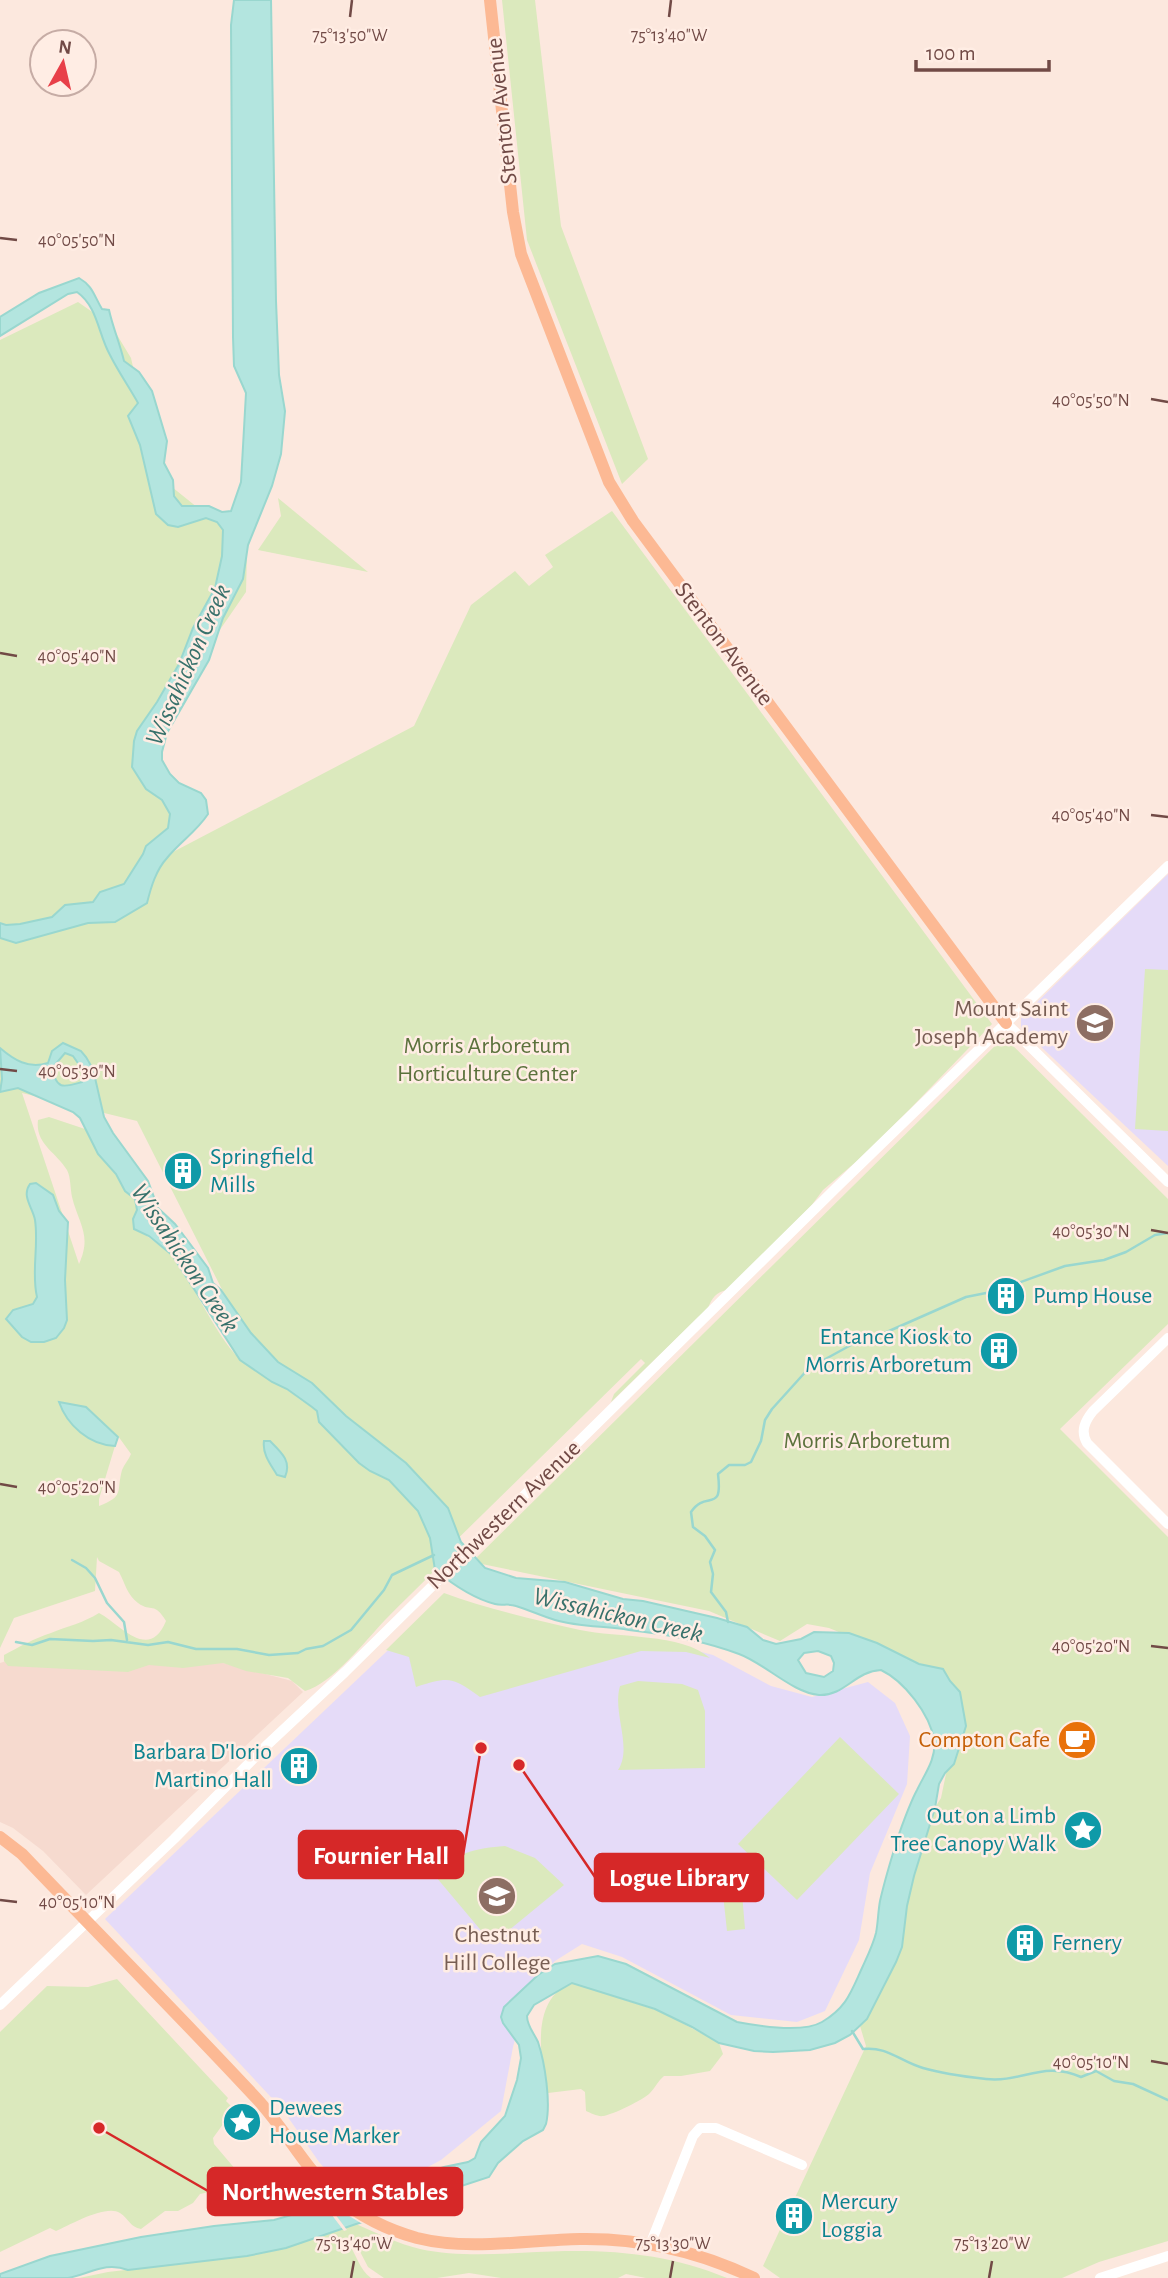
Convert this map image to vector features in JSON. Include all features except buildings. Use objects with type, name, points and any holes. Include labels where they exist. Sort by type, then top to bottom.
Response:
[{"type":"main road","name":"Stenton Avenue","points":[[490,0],[517,237],[609,482],[633,521],[1006,1023]]},
{"type":"main road","points":[[0,1837],[15,1848],[88,1922],[256,2097],[303,2160],[337,2197],[368,2218],[404,2234],[429,2241],[460,2244],[589,2239],[650,2245],[696,2255],[754,2278]]},
{"type":"street","name":"Northwestern Avenue","points":[[0,2005],[1168,866]]},
{"type":"street","name":"Stenton Avenue","points":[[1006,1023],[1168,1182]]},
{"type":"street","points":[[1168,1338],[1088,1418],[1083,1434],[1087,1443],[1168,1524]]},
{"type":"street","points":[[650,2245],[693,2136],[701,2129],[716,2128],[802,2165]]},
{"type":"street","points":[[1100,2278],[1168,2256]]},
{"type":"shaded area","name":"Mount Saint Joseph Academy","points":[[1168,874],[1168,1166],[1021,1028],[1021,1018]]},
{"type":"shaded area","name":"Chestnut Hill College","points":[[445,1596],[580,1633],[682,1647],[713,1655],[771,1686],[812,1697],[868,1682],[895,1703],[910,1736],[907,1784],[870,1873],[859,1940],[825,2011],[797,2022],[731,2015],[622,1957],[582,1944],[555,1961],[529,1988],[513,2047],[501,2111],[441,2160],[396,2184],[358,2199],[339,2184],[319,2162],[283,2110],[105,1919]]},
{"type":"shaded area","points":[[35,1652],[223,1663],[292,1681],[303,1692],[86,1895],[43,1851],[13,1828],[0,1822],[0,1663]]},
{"type":"green space","points":[[502,0],[535,0],[561,226],[648,459],[622,484],[527,240]]},
{"type":"green space","name":"Morris Arboretum Horticulture Center","points":[[78,302],[111,325],[131,358],[140,398],[167,483],[203,512],[248,512],[246,592],[141,744],[150,771],[175,779],[194,804],[129,875],[414,726],[471,605],[515,571],[529,586],[553,567],[545,555],[612,511],[992,1024],[910,1109],[823,1190],[811,1206],[727,1290],[715,1296],[708,1308],[611,1402],[614,1394],[645,1363],[641,1359],[433,1563],[435,1570],[337,1671],[305,1691],[288,1678],[246,1671],[223,1663],[183,1668],[149,1665],[128,1672],[8,1666],[4,1655],[99,1613],[134,1637],[143,1640],[151,1639],[159,1633],[166,1621],[162,1615],[156,1609],[143,1606],[134,1600],[119,1572],[99,1561],[97,1557],[95,1591],[14,1618],[0,1648],[0,340]],"holes":[[[22,1093],[137,1121],[252,1349],[303,1402],[248,1366],[229,1347],[181,1266],[172,1255],[143,1233],[134,1199],[98,1154],[85,1129],[49,1117],[38,1120],[38,1128],[43,1142],[68,1173],[84,1237],[83,1254],[79,1264]],[[118,1436],[131,1454],[122,1470],[116,1496],[99,1506]]]},
{"type":"green space","points":[[278,498],[368,572],[258,550],[281,516]]},
{"type":"green space","points":[[1145,969],[1168,970],[1168,1131],[1135,1129]]},
{"type":"green space","name":"Morris Arboretum","points":[[1004,1037],[1168,1199],[1168,1324],[1060,1429],[1168,1537],[1168,2241],[1099,2262],[1062,2278],[780,2278],[763,2266],[866,2046],[860,2026],[907,1852],[941,1798],[952,1745],[873,1646],[829,1628],[807,1624],[780,1641],[709,1611],[472,1562]]},
{"type":"green space","points":[[444,1593],[580,1630],[683,1644],[710,1658],[686,1652],[641,1651],[480,1697],[449,1680],[416,1687],[409,1657],[386,1650]]},
{"type":"green space","points":[[638,1681],[682,1684],[698,1690],[705,1711],[705,1768],[618,1770],[624,1751],[618,1707],[620,1686]]},
{"type":"green space","points":[[840,1737],[899,1794],[797,1900],[738,1844]]},
{"type":"green space","points":[[505,1846],[535,1858],[564,1885],[496,1941],[489,1940],[431,1871],[466,1853]]},
{"type":"green space","points":[[742,1893],[745,1929],[727,1931],[723,1894]]},
{"type":"green space","points":[[117,1979],[228,2098],[226,2101],[234,2109],[213,2138],[214,2144],[236,2170],[234,2180],[223,2194],[200,2194],[193,2203],[178,2211],[165,2211],[141,2229],[132,2225],[120,2213],[106,2211],[56,2231],[50,2228],[0,2252],[0,2032],[47,1986],[88,1987]]},
{"type":"green space","points":[[572,1983],[662,2012],[719,2043],[723,2054],[710,2071],[664,2076],[652,2091],[634,2103],[613,2113],[594,2115],[586,2111],[585,2092],[581,2089],[548,2093],[542,2064],[541,2031],[544,2015],[549,2002],[559,1991]]},
{"type":"green space","points":[[356,2224],[404,2244],[438,2252],[627,2253],[688,2264],[727,2278],[646,2278],[626,2274],[618,2278],[501,2278],[469,2273],[437,2278],[384,2278],[368,2267],[353,2238],[348,2239],[348,2243],[371,2278],[79,2278],[108,2272],[247,2256],[286,2248]]},
{"type":"water","name":"Wissahickon Creek","points":[[234,0],[271,0],[276,301],[279,375],[285,411],[281,454],[272,486],[248,545],[243,579],[223,618],[209,660],[167,733],[162,752],[162,760],[170,774],[179,783],[201,793],[206,800],[208,814],[163,863],[154,879],[147,903],[115,922],[88,923],[16,943],[0,938],[0,923],[20,924],[52,917],[65,905],[93,902],[100,892],[124,884],[146,846],[168,828],[170,814],[162,800],[146,789],[132,767],[134,741],[137,731],[179,664],[193,628],[215,588],[222,556],[223,530],[217,522],[206,518],[178,527],[168,525],[156,514],[140,445],[128,416],[138,403],[110,355],[94,313],[84,298],[77,292],[68,294],[0,336],[0,317],[39,293],[79,278],[84,281],[102,309],[109,310],[124,361],[139,372],[152,391],[167,441],[164,463],[173,480],[174,496],[182,506],[209,506],[222,512],[231,511],[241,482],[246,393],[234,366],[233,337],[231,25]]},
{"type":"water","name":"Wissahickon Creek","points":[[63,1043],[81,1051],[86,1057],[93,1069],[104,1117],[113,1133],[148,1181],[158,1208],[175,1224],[208,1268],[213,1283],[221,1290],[251,1333],[278,1362],[312,1383],[346,1416],[406,1463],[448,1508],[461,1542],[485,1568],[516,1578],[565,1582],[623,1599],[717,1618],[747,1627],[763,1640],[776,1644],[801,1639],[814,1632],[849,1633],[877,1643],[919,1664],[943,1669],[960,1692],[966,1726],[954,1764],[939,1784],[935,1808],[907,1906],[902,1947],[867,2019],[850,2035],[835,2043],[810,2050],[754,2051],[719,2043],[655,2009],[572,1983],[534,2005],[527,2016],[538,2042],[545,2072],[548,2094],[546,2124],[543,2130],[523,2141],[498,2163],[489,2177],[443,2192],[403,2211],[286,2248],[247,2256],[128,2270],[112,2267],[68,2278],[0,2278],[0,2274],[50,2256],[141,2237],[274,2220],[468,2162],[475,2158],[481,2142],[505,2116],[517,2080],[521,2058],[519,2045],[503,2023],[501,2017],[504,2007],[538,1975],[555,1964],[598,1956],[626,1964],[737,2022],[792,2028],[822,2022],[837,2011],[847,1998],[872,1946],[879,1905],[896,1842],[932,1760],[934,1747],[932,1730],[922,1709],[907,1690],[881,1670],[864,1674],[836,1692],[819,1695],[809,1693],[789,1684],[749,1658],[726,1649],[671,1636],[564,1622],[513,1605],[495,1604],[463,1590],[435,1570],[430,1538],[418,1511],[389,1480],[359,1463],[319,1422],[317,1411],[240,1360],[172,1255],[149,1236],[134,1229],[133,1219],[137,1210],[135,1199],[125,1191],[116,1174],[98,1154],[80,1118],[73,1112],[18,1088],[0,1092],[0,1048],[16,1060],[34,1065],[48,1063],[52,1051]],"holes":[[[65,1053],[73,1056],[84,1072],[82,1082],[66,1086],[56,1080],[53,1067]],[[818,1651],[831,1656],[834,1663],[833,1671],[824,1677],[806,1673],[798,1660],[804,1653]]]},
{"type":"water","points":[[36,1183],[53,1195],[59,1211],[68,1222],[65,1280],[67,1320],[56,1338],[44,1342],[31,1342],[22,1337],[6,1319],[13,1310],[33,1304],[37,1297],[36,1230],[27,1193],[30,1184]]},
{"type":"water","points":[[59,1402],[86,1407],[118,1437],[115,1446],[96,1442],[80,1432],[67,1418]]},
{"type":"water","points":[[264,1441],[270,1441],[284,1457],[287,1466],[285,1477],[277,1475],[270,1463],[264,1450]]},
{"type":"pier","points":[[351,2194],[392,2218],[364,2225],[341,2211],[335,2214],[347,2230],[344,2231],[322,2202]]},
{"type":"waterway","points":[[728,1622],[726,1612],[711,1592],[713,1574],[710,1562],[715,1550],[705,1536],[693,1527],[691,1512],[702,1502],[716,1498],[718,1474],[729,1465],[745,1465],[751,1462],[761,1441],[765,1420],[809,1368],[862,1339],[880,1335],[966,1297],[996,1291],[1065,1266],[1104,1260],[1126,1252],[1155,1235],[1168,1233]]},
{"type":"waterway","points":[[16,1642],[32,1645],[50,1639],[111,1640],[148,1645],[168,1642],[196,1649],[237,1649],[269,1655],[298,1653],[323,1646],[351,1630],[384,1590],[392,1575],[434,1555]]},
{"type":"waterway","points":[[72,1560],[86,1568],[95,1578],[107,1603],[124,1622],[127,1640]]},
{"type":"waterway","points":[[852,2031],[863,2049],[879,2050],[937,2072],[999,2079],[1044,2071],[1067,2072],[1081,2077],[1096,2071],[1114,2081],[1133,2084],[1168,2100]]},
{"type":"place","name":"Mount Saint Joseph Academy","points":[[1095,1023]]},
{"type":"place","name":"Springfield Mills","points":[[183,1171]]},
{"type":"place","name":"Pump House","points":[[1006,1296]]},
{"type":"place","name":"Entance Kiosk to Morris Arboretum","points":[[999,1351]]},
{"type":"place","name":"Compton Cafe","points":[[1077,1740]]},
{"type":"place","name":"Fournier Hall","points":[[481,1748]]},
{"type":"place","name":"Logue Library","points":[[519,1765]]},
{"type":"place","name":"Barbara D'Iorio Martino Hall","points":[[299,1766]]},
{"type":"place","name":"Out on a Limb Tree Canopy Walk","points":[[1083,1830]]},
{"type":"place","name":"Chestnut Hill College","points":[[497,1896]]},
{"type":"place","name":"Fernery","points":[[1025,1943]]},
{"type":"place","name":"Dewees House Marker","points":[[242,2122]]},
{"type":"place","name":"Northwestern Stables","points":[[99,2128]]},
{"type":"place","name":"Mercury Loggia","points":[[794,2216]]}]
